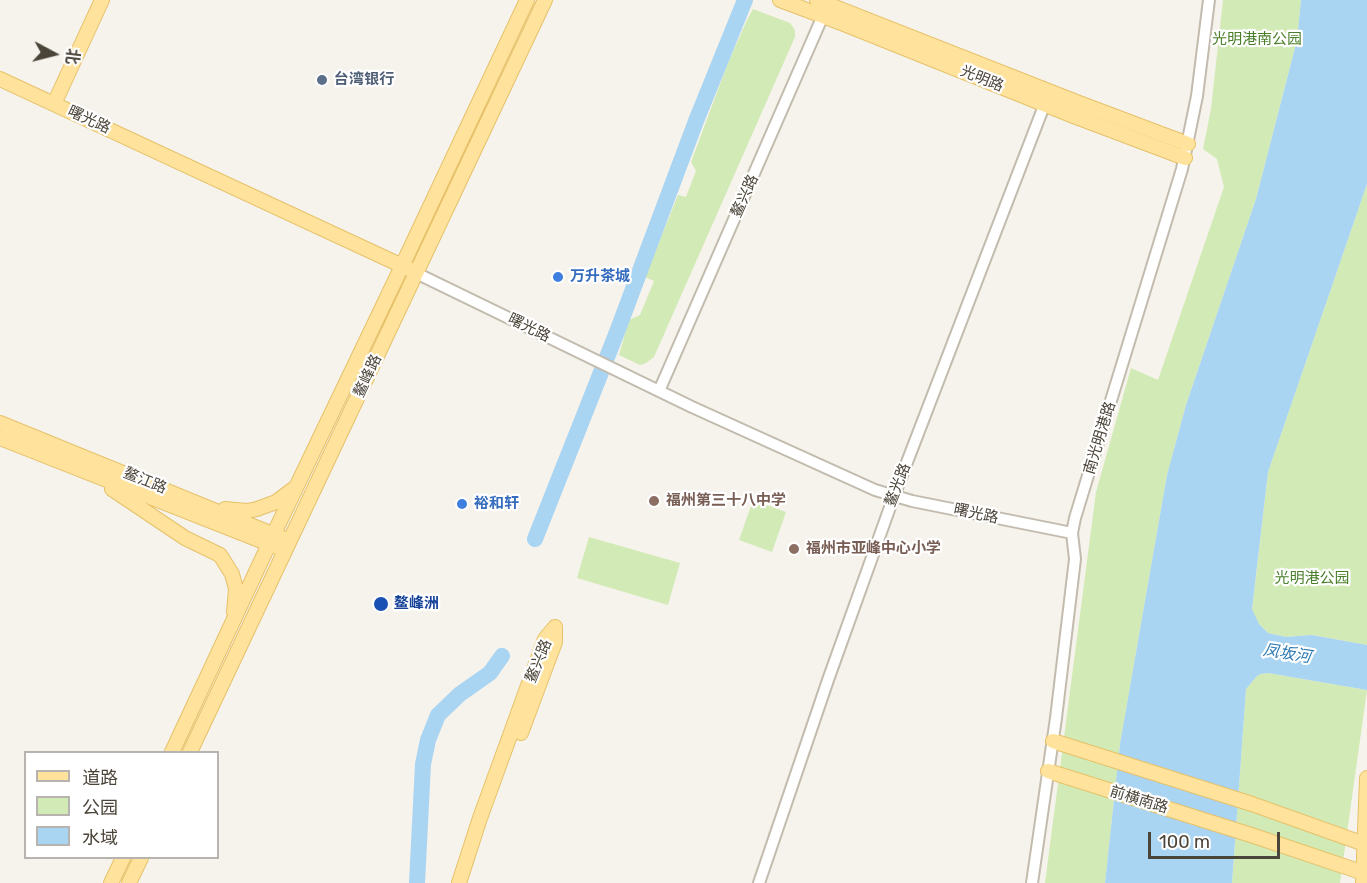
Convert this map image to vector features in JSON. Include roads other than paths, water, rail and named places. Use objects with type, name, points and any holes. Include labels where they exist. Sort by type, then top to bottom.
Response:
[{"type":"main road","points":[[54,104],[102,0]]},
{"type":"main road","name":"鳌峰路","points":[[173,751],[527,0]]},
{"type":"main road","name":"鳌峰路","points":[[191,751],[545,0]]},
{"type":"main road","name":"光明路","points":[[780,0],[824,5],[1047,98],[1187,151]]},
{"type":"main road","name":"曙光路","points":[[0,79],[416,273]]},
{"type":"main road","name":"鳌江路","points":[[0,423],[213,508],[272,540]]},
{"type":"main road","name":"鳌江路","points":[[0,438],[93,475],[287,545]]},
{"type":"main road","points":[[93,475],[185,538],[220,555],[232,574],[236,589],[233,622]]},
{"type":"main road","points":[[213,508],[257,509],[276,501],[297,486]]},
{"type":"main road","name":"鳌兴路","points":[[459,883],[545,639],[555,627],[555,642],[479,847],[468,883]]},
{"type":"main road","name":"前横南路","points":[[1053,741],[1252,804],[1365,845]]},
{"type":"main road","name":"前横南路","points":[[1048,771],[1251,835],[1364,877]]},
{"type":"main road","points":[[1364,877],[1367,778]]},
{"type":"main road","points":[[111,883],[123,859]]},
{"type":"main road","points":[[129,883],[141,859]]},
{"type":"street","name":"南光明港路","points":[[1032,883],[1053,741],[1075,559],[1072,533],[1075,518],[1187,151],[1197,96],[1209,0]]},
{"type":"street","name":"鳌兴路","points":[[659,391],[824,5]]},
{"type":"street","name":"鳌光路","points":[[759,883],[894,496],[1047,98]]},
{"type":"street","name":"曙光路","points":[[416,273],[659,391],[875,490],[894,496],[1072,533]]},
{"type":"water","name":"凤坂河","points":[[1301,0],[1367,0],[1367,184],[1268,472],[1252,609],[1259,624],[1268,633],[1286,637],[1312,635],[1367,645],[1367,690],[1268,673],[1257,676],[1246,689],[1232,883],[1105,883],[1120,744],[1167,475],[1186,405],[1256,199],[1297,40]]},
{"type":"waterway","points":[[535,539],[745,0]]},
{"type":"waterway","points":[[417,883],[423,764],[428,740],[438,715],[460,694],[490,673],[502,656]]},
{"type":"place","name":"台湾银行","points":[[322,80]]},
{"type":"place","name":"万升茶城","points":[[558,277]]},
{"type":"place","name":"福州第三十八中学","points":[[654,501]]},
{"type":"place","name":"裕和轩","points":[[462,504]]},
{"type":"place","name":"福州市亚峰中心小学","points":[[794,549]]},
{"type":"place","name":"鳌峰洲","points":[[381,604]]},
{"type":"park label","name":"光明港南公园","points":[[1257,40]]},
{"type":"park label","name":"光明港公园","points":[[1312,579]]}]
